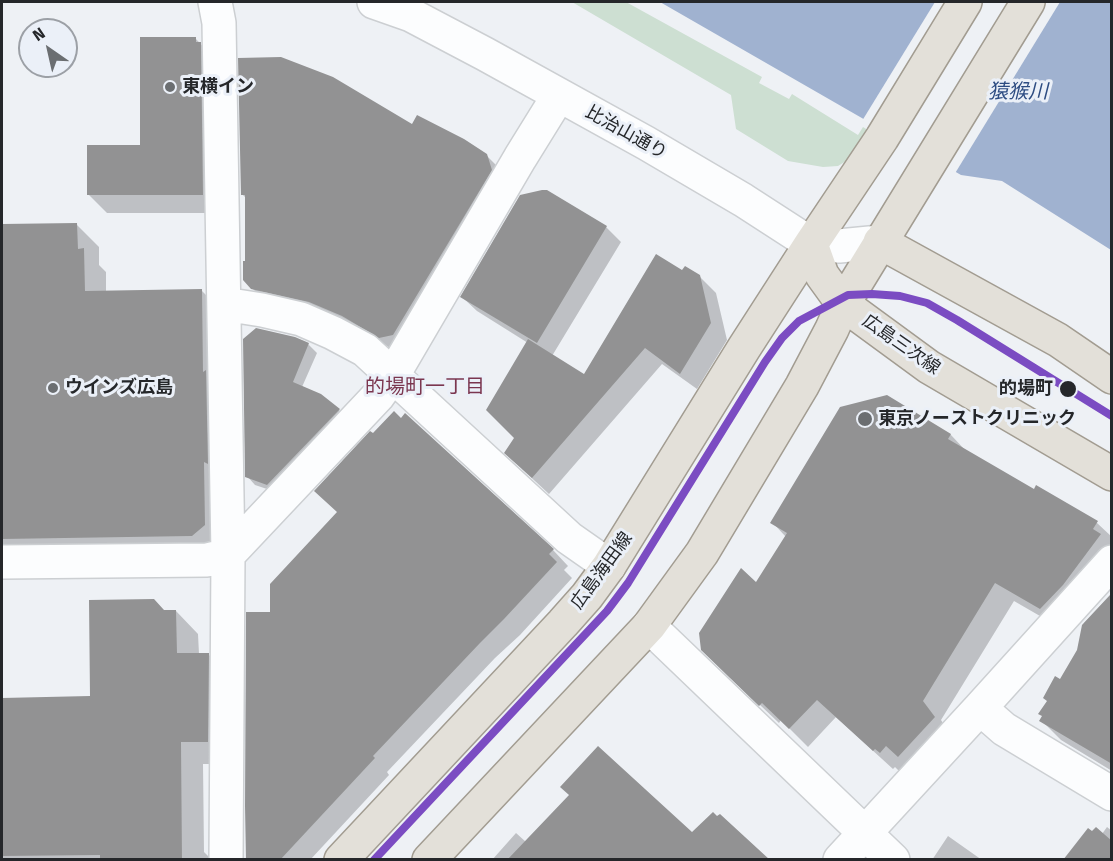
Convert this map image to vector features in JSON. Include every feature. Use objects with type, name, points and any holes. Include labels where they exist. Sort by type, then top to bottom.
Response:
[{"type":"main road","points":[[811,244],[882,138],[965,2]]},
{"type":"main road","points":[[429,860],[649,626],[702,553],[802,386],[843,304],[1028,2]]},
{"type":"main road","points":[[880,242],[1058,340],[1112,377]]},
{"type":"main road","name":"広島三次線","points":[[811,244],[822,275],[843,304],[929,367],[1112,474]]},
{"type":"main road","name":"広島海田線","points":[[341,860],[587,596],[609,566],[811,244]]},
{"type":"street","points":[[214,2],[219,23],[228,555],[226,860]]},
{"type":"street","name":"比治山通り","points":[[374,2],[411,15],[646,143],[743,200],[811,244],[839,246],[880,242]]},
{"type":"street","points":[[2,562],[207,560],[228,555],[378,396],[393,375],[559,95]]},
{"type":"street","points":[[224,304],[301,319],[365,350],[569,538],[609,566]]},
{"type":"street","points":[[840,860],[1112,562]]},
{"type":"street","points":[[649,626],[892,860]]},
{"type":"street","points":[[980,708],[1004,729],[1112,794]]},
{"type":"green space","points":[[572,2],[626,2],[762,77],[759,83],[789,99],[792,94],[858,135],[863,127],[871,132],[851,158],[838,166],[823,167],[788,161],[736,129],[731,95]]},
{"type":"water","name":"猿猴川","points":[[660,2],[1111,2],[1111,250],[1002,181],[961,175]]},
{"type":"pier","points":[[935,2],[1060,2],[954,175],[862,121]]},
{"type":"building","points":[[140,37],[196,37],[196,42],[201,42],[203,195],[87,195],[87,145],[140,145]]},
{"type":"building","points":[[281,57],[333,77],[412,124],[417,115],[464,139],[487,154],[492,170],[393,335],[379,338],[342,316],[309,302],[251,289],[243,280],[245,195],[241,195],[238,58]]},
{"type":"building","points":[[547,190],[607,226],[537,343],[460,297],[520,195]]},
{"type":"building","points":[[77,223],[78,249],[84,248],[85,291],[202,289],[203,372],[206,370],[208,464],[204,462],[205,525],[192,536],[2,539],[2,224]]},
{"type":"building","points":[[656,254],[682,270],[685,266],[700,275],[711,323],[680,374],[645,348],[532,478],[504,453],[514,438],[486,410],[528,339],[584,374]]},
{"type":"building","points":[[256,328],[295,337],[309,343],[293,382],[321,394],[340,409],[267,485],[245,477],[243,339]]},
{"type":"building","points":[[887,395],[951,434],[948,439],[1034,489],[1036,485],[1098,521],[1093,529],[1101,534],[1063,585],[1040,609],[995,583],[923,701],[935,717],[898,757],[886,746],[880,753],[875,749],[873,751],[817,700],[789,729],[762,703],[759,706],[701,650],[699,633],[741,568],[756,582],[787,533],[770,523],[840,407]]},
{"type":"building","points":[[394,411],[401,418],[405,413],[554,549],[549,554],[557,562],[373,756],[375,758],[280,860],[246,860],[246,612],[270,612],[270,584],[337,512],[314,491],[370,431],[373,433]]},
{"type":"building","points":[[1112,593],[1112,764],[1039,721],[1042,716],[1038,714],[1047,701],[1043,698],[1055,676],[1060,679],[1077,650],[1082,625]]},
{"type":"building","points":[[154,599],[164,610],[176,610],[177,653],[209,653],[208,742],[181,742],[182,860],[100,860],[100,855],[2,856],[2,698],[90,696],[89,600]]},
{"type":"building","points":[[598,746],[692,832],[713,812],[717,816],[720,814],[770,860],[507,860],[569,795],[560,787]]},
{"type":"building","points":[[1096,827],[1112,841],[1112,860],[1063,860],[1088,828],[1092,831]]},
{"type":"transit line","points":[[374,860],[607,611],[628,583],[765,362],[782,338],[799,321],[848,295],[900,296],[927,303],[1112,416]]},
{"type":"place","name":"東横イン","points":[[170,87]]},
{"type":"place","name":"ウインズ広島","points":[[53,388]]},
{"type":"place","name":"的場町","points":[[1068,389]]},
{"type":"place","name":"東京ノーストクリニック","points":[[865,419]]},
{"type":"district","name":"的場町一丁目","points":[[425,387]]}]
